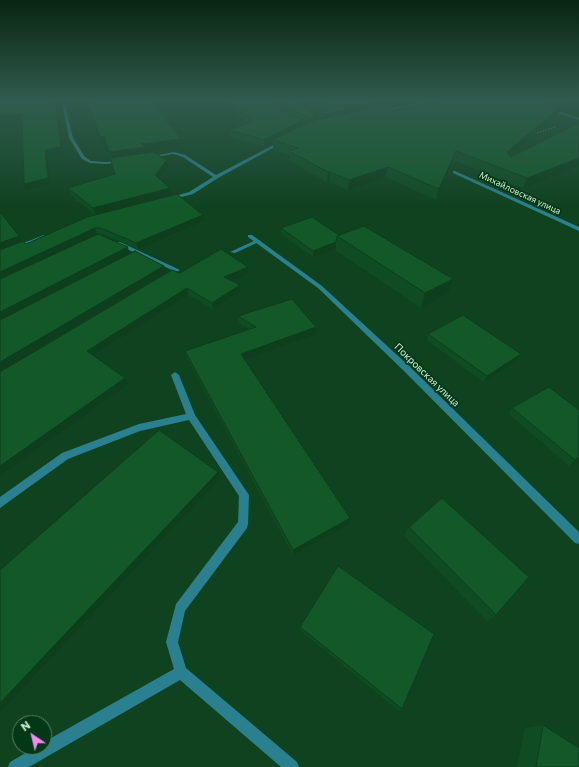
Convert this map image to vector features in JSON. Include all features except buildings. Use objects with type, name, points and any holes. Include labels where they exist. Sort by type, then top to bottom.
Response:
[{"type":"street","points":[[70,136],[83,158],[90,162],[98,163],[128,160]]},
{"type":"street","points":[[162,201],[191,193],[216,177],[289,138]]},
{"type":"street","points":[[143,158],[173,154],[184,156],[216,177]]},
{"type":"street","name":"Михайловская улица","points":[[455,172],[579,229]]},
{"type":"street","points":[[0,254],[48,235]]},
{"type":"street","name":"Покровская улица","points":[[250,236],[320,287],[407,369],[579,539]]},
{"type":"street","points":[[112,241],[177,270],[163,279]]},
{"type":"street","points":[[233,252],[258,241]]},
{"type":"street","points":[[131,256],[138,252]]},
{"type":"street","points":[[175,375],[191,416],[244,496],[243,524],[180,608],[172,642],[181,672],[292,767]]},
{"type":"street","points":[[0,502],[65,456],[139,428],[191,416]]},
{"type":"street","points":[[15,767],[181,672]]}]
